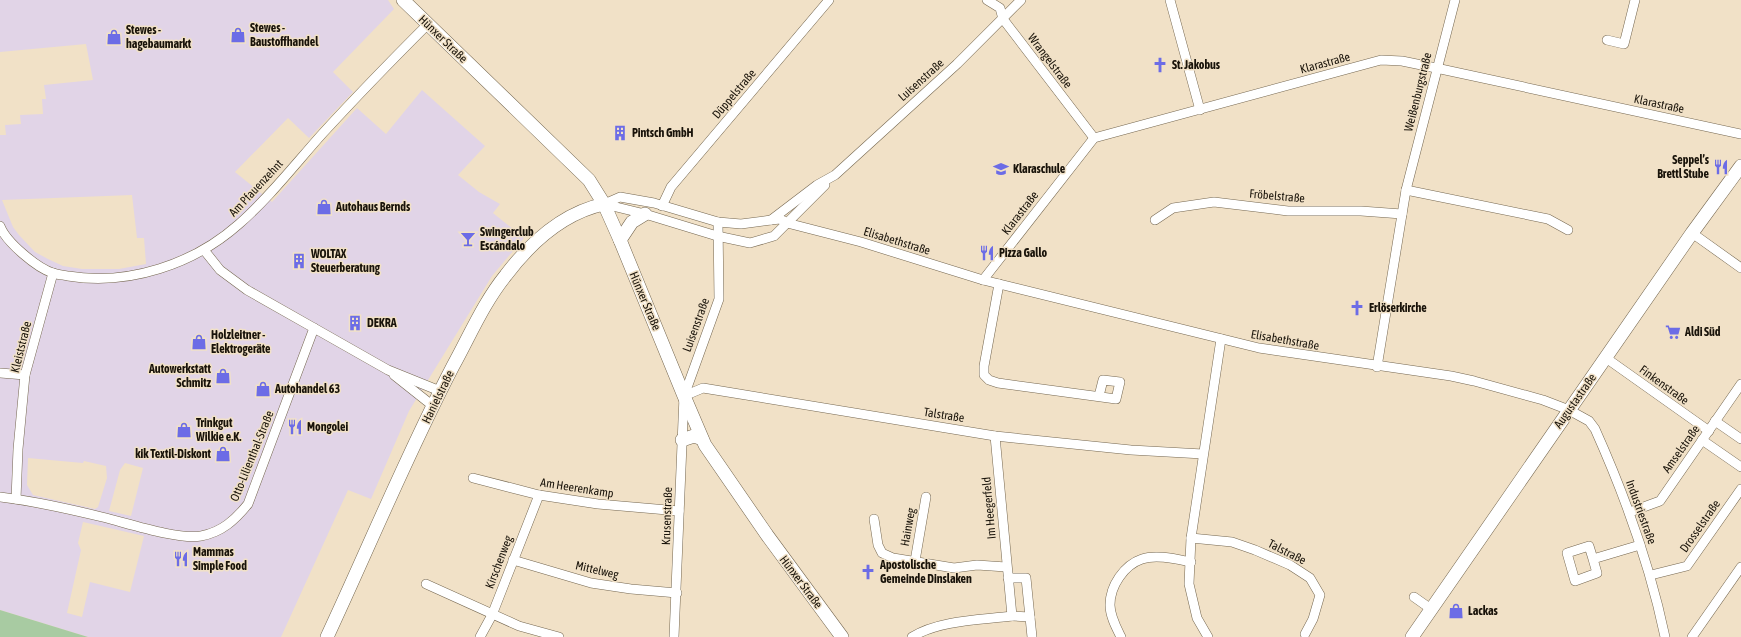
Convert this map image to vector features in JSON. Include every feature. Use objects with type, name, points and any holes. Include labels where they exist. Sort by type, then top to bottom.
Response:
[{"type":"main road","name":"Hünxer Straße","points":[[403,0],[589,180],[604,204],[620,240],[702,439],[767,535],[842,637]]},
{"type":"main road","name":"Augustastraße","points":[[1412,637],[1692,233],[1741,166]]},
{"type":"main road","name":"Hanielstraße","points":[[327,637],[440,391],[495,289],[516,261],[555,226],[584,209],[604,204]]},
{"type":"main road","points":[[620,240],[632,222],[645,214]]},
{"type":"main road","points":[[682,440],[694,436],[702,439]]},
{"type":"street","name":"Düppelstraße","points":[[662,206],[671,187],[829,0]]},
{"type":"street","name":"Wrangelstraße","points":[[987,0],[1000,8],[1003,19],[1094,138]]},
{"type":"street","name":"Luisenstraße","points":[[604,204],[645,214],[717,236],[750,243],[774,236],[850,160],[957,64],[1021,0]]},
{"type":"street","points":[[1172,0],[1200,110]]},
{"type":"street","name":"Weißenburgstraße","points":[[1377,366],[1406,190],[1436,68],[1455,0]]},
{"type":"street","points":[[1607,40],[1624,44],[1634,0]]},
{"type":"street","name":"Am Pfauenzehnt","points":[[53,273],[86,279],[145,273],[183,260],[204,250],[239,225],[249,215],[342,112],[428,24]]},
{"type":"street","name":"Klarastraße","points":[[983,280],[1094,138],[1381,60],[1402,61],[1741,134]]},
{"type":"street","name":"Luisenstraße","points":[[771,220],[817,184],[835,175]]},
{"type":"street","points":[[1406,190],[1548,219],[1568,230]]},
{"type":"street","points":[[604,204],[620,197],[636,199],[718,222],[741,224],[780,219],[787,223]]},
{"type":"street","name":"Fröbelstraße","points":[[1155,220],[1173,208],[1214,202],[1288,211],[1361,211],[1402,214]]},
{"type":"street","name":"Luisenstraße","points":[[684,396],[692,370],[708,334],[719,299],[718,222]]},
{"type":"street","name":"Elisabethstraße","points":[[787,223],[861,242],[983,280],[1221,339],[1259,348],[1451,376],[1543,400],[1569,410]]},
{"type":"street","points":[[0,226],[23,255],[53,273]]},
{"type":"street","points":[[1692,233],[1741,268]]},
{"type":"street","points":[[204,250],[220,270],[247,290],[388,370],[440,391]]},
{"type":"street","name":"Kleiststraße","points":[[16,499],[18,449],[25,375],[53,273]]},
{"type":"street","points":[[999,284],[984,366],[984,374],[989,380],[998,383],[1099,396]]},
{"type":"street","name":"Otto-Lilienthal-Straße","points":[[0,497],[16,499],[186,536],[200,536],[228,525],[248,504],[314,328]]},
{"type":"street","points":[[1208,637],[1197,618],[1189,584],[1191,538],[1221,339]]},
{"type":"street","name":"Finkenstraße","points":[[1606,358],[1708,431]]},
{"type":"street","points":[[388,370],[433,406]]},
{"type":"street","points":[[692,370],[697,384],[703,388]]},
{"type":"street","points":[[0,373],[25,375]]},
{"type":"street","name":"Amselstraße","points":[[1630,512],[1660,501],[1741,384]]},
{"type":"street","points":[[684,396],[703,388]]},
{"type":"street","name":"Talstraße","points":[[703,388],[995,436],[1131,450],[1203,454]]},
{"type":"street","name":"Krusenstraße","points":[[674,637],[677,593],[678,511],[684,396]]},
{"type":"street","name":"Industriestraße","points":[[1569,410],[1589,421],[1595,429],[1630,512],[1651,575],[1665,637]]},
{"type":"street","points":[[1715,422],[1741,439]]},
{"type":"street","name":"Im Heegerfeld","points":[[995,436],[1006,567],[1012,616]]},
{"type":"street","points":[[1702,440],[1741,467]]},
{"type":"street","name":"Am Heerenkamp","points":[[473,478],[539,495],[598,504],[678,511]]},
{"type":"street","name":"Drosselstraße","points":[[1651,575],[1687,566],[1741,488]]},
{"type":"street","name":"Kirschenweg","points":[[480,637],[492,615],[539,495]]},
{"type":"street","name":"Hainweg","points":[[915,561],[926,497]]},
{"type":"street","name":"Hainweg","points":[[874,519],[878,545],[882,553],[893,558],[954,568],[978,565],[1006,567]]},
{"type":"street","name":"Talstraße","points":[[1191,538],[1232,542],[1256,550],[1290,565],[1310,578],[1320,595],[1313,619],[1305,634]]},
{"type":"street","points":[[1593,559],[1640,545]]},
{"type":"street","points":[[1121,636],[1113,619],[1110,604],[1114,586],[1124,570],[1142,559],[1163,557],[1191,562]]},
{"type":"street","name":"Mittelweg","points":[[513,560],[591,582],[631,589],[677,593]]},
{"type":"street","points":[[1692,637],[1741,567]]},
{"type":"street","points":[[1008,578],[1026,578],[1032,637]]},
{"type":"street","points":[[426,584],[519,626],[559,637]]},
{"type":"street","points":[[1414,597],[1431,609]]},
{"type":"street","points":[[912,637],[921,632],[964,621],[1012,616],[1030,617]]},
{"type":"shaded area","points":[[0,0],[388,0],[394,9],[333,72],[353,92],[309,138],[288,118],[235,172],[272,202],[357,108],[386,134],[422,90],[485,146],[458,175],[479,192],[500,204],[493,213],[524,238],[492,276],[409,411],[371,499],[348,490],[281,637],[88,637],[0,610],[0,135],[6,135],[5,125],[21,124],[20,115],[43,114],[42,99],[46,99],[44,85],[93,80],[86,44],[0,52]],"holes":[[[132,195],[137,238],[144,238],[146,264],[119,269],[82,269],[63,266],[35,252],[19,235],[13,227],[2,200]],[[28,458],[83,463],[84,461],[106,466],[107,478],[98,507],[95,509],[33,495],[27,485]],[[125,463],[143,468],[131,516],[109,511],[120,470]],[[83,522],[144,536],[130,592],[90,582],[82,617],[67,613],[81,550],[78,543]]]},
{"type":"green space","points":[[0,610],[88,637],[0,637]]},
{"type":"place","name":"Stewes - Baustoffhandel","points":[[238,35]]},
{"type":"place","name":"Stewes - hagebaumarkt","points":[[114,37]]},
{"type":"place","name":"St. Jakobus","points":[[1160,65]]},
{"type":"place","name":"Pintsch GmbH","points":[[620,133]]},
{"type":"place","name":"Seppel’s Brettl Stube","points":[[1721,167]]},
{"type":"place","name":"Klaraschule","points":[[1001,169]]},
{"type":"place","name":"Autohaus Bernds","points":[[324,207]]},
{"type":"place","name":"Swingerclub Escándalo","points":[[468,239]]},
{"type":"place","name":"Pizza Gallo","points":[[987,253]]},
{"type":"place","name":"WOLTAX Steuerberatung","points":[[299,261]]},
{"type":"place","name":"Erlöserkirche","points":[[1357,308]]},
{"type":"place","name":"DEKRA","points":[[355,323]]},
{"type":"place","name":"Aldi Süd","points":[[1673,332]]},
{"type":"place","name":"Holzleitner - Elektrogeräte","points":[[199,342]]},
{"type":"place","name":"Autowerkstatt Schmitz","points":[[223,376]]},
{"type":"place","name":"Autohandel 63","points":[[263,389]]},
{"type":"place","name":"Mongolei","points":[[295,427]]},
{"type":"place","name":"Trinkgut Wilkie e.K.","points":[[184,430]]},
{"type":"place","name":"kik Textil-Diskont","points":[[223,454]]},
{"type":"place","name":"Mammas Simple Food","points":[[181,559]]},
{"type":"place","name":"Apostolische Gemeinde Dinslaken","points":[[868,572]]},
{"type":"place","name":"Lackas","points":[[1456,611]]}]
